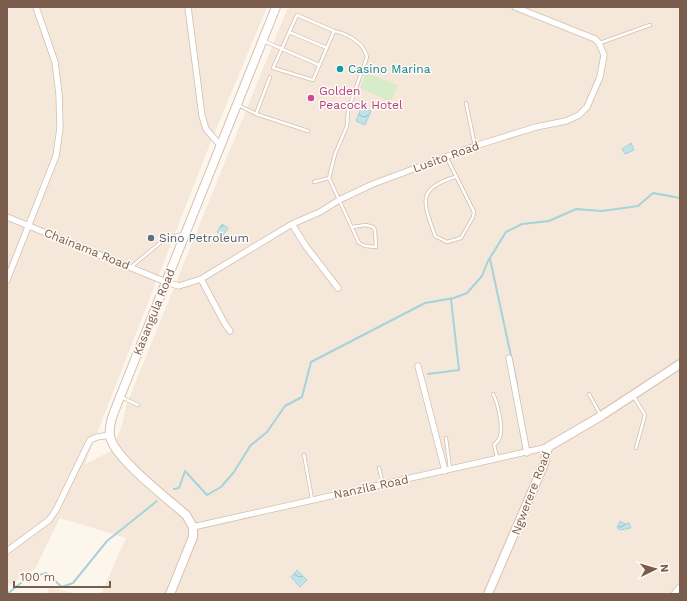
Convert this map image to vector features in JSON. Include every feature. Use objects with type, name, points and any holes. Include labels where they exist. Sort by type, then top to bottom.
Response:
[{"type":"main road","name":"Kasangula Road","points":[[110,435],[120,397],[276,7]]},
{"type":"main road","name":"Ngwerere Road","points":[[488,594],[544,464],[548,447],[601,416],[680,364]]},
{"type":"main road","points":[[110,435],[112,444],[120,456],[186,515],[193,527],[193,537],[170,594]]},
{"type":"street","points":[[7,280],[56,156],[60,128],[59,94],[55,62],[36,7]]},
{"type":"street","points":[[188,7],[202,116],[206,130],[220,145]]},
{"type":"street","points":[[515,7],[595,39],[600,43]]},
{"type":"street","name":"Lusito Road","points":[[166,282],[180,286],[201,279],[292,224],[320,212],[339,200],[373,184],[447,158],[475,146],[536,127],[566,121],[579,116],[587,107],[600,77],[604,54],[600,43]]},
{"type":"street","name":"Chainama Road","points":[[7,217],[30,225],[166,282]]},
{"type":"street","points":[[292,224],[305,245],[338,288]]},
{"type":"street","points":[[201,279],[230,331]]},
{"type":"street","points":[[510,358],[528,453]]},
{"type":"street","points":[[418,366],[447,470]]},
{"type":"street","points":[[7,551],[49,520],[56,510],[90,440],[97,437],[110,435]]},
{"type":"street","name":"Nanzila Road","points":[[193,527],[497,458],[528,453],[548,447]]},
{"type":"street","points":[[674,594],[680,587]]},
{"type":"lane","points":[[334,31],[313,80],[273,68],[297,15],[334,31],[341,32],[362,45],[367,56],[348,110],[347,126],[334,154],[329,178],[359,242],[365,246],[376,247],[374,227],[366,225],[352,227]]},
{"type":"lane","points":[[600,43],[650,25]]},
{"type":"lane","points":[[289,32],[327,48]]},
{"type":"lane","points":[[263,41],[319,64]]},
{"type":"lane","points":[[256,114],[270,77]]},
{"type":"lane","points":[[466,103],[475,146]]},
{"type":"lane","points":[[238,105],[256,114],[308,131]]},
{"type":"lane","points":[[447,158],[455,177],[472,207],[473,217],[461,238],[447,242],[435,236],[425,207],[426,198],[428,192],[433,186],[455,177]]},
{"type":"lane","points":[[314,182],[329,178]]},
{"type":"lane","points":[[131,267],[166,238],[185,233]]},
{"type":"lane","points":[[493,394],[498,404],[499,416],[500,437],[494,445],[497,458]]},
{"type":"lane","points":[[589,394],[601,416]]},
{"type":"lane","points":[[633,395],[645,415],[636,448]]},
{"type":"lane","points":[[120,397],[138,405]]},
{"type":"lane","points":[[446,438],[447,470]]},
{"type":"lane","points":[[304,455],[312,499]]},
{"type":"lane","points":[[379,468],[383,484]]},
{"type":"shaded area","points":[[7,7],[267,7],[210,144],[85,464],[111,451],[122,425],[127,403],[288,7],[680,7],[680,594],[101,594],[126,538],[60,518],[35,569],[7,586]]},
{"type":"shaded area","points":[[50,587],[76,594],[46,594]]},
{"type":"green space","points":[[366,73],[398,85],[391,102],[360,88]]},
{"type":"water","points":[[362,104],[364,108],[371,111],[365,125],[356,121],[360,111],[359,106]]},
{"type":"water","points":[[631,143],[634,150],[625,154],[622,149]]},
{"type":"water","points":[[222,224],[228,228],[221,238],[221,235],[217,232]]},
{"type":"water","points":[[620,521],[625,524],[629,523],[631,528],[620,530],[617,528]]},
{"type":"water","points":[[297,570],[307,580],[300,587],[291,577]]},
{"type":"waterway","points":[[174,489],[179,488],[185,471],[207,495],[221,487],[234,472],[250,446],[267,432],[285,406],[302,397],[311,362],[425,303],[454,298],[467,293],[482,276],[488,261],[506,232],[522,224],[549,221],[576,209],[602,211],[638,206],[653,193],[680,198]]},
{"type":"waterway","points":[[490,259],[517,384]]},
{"type":"waterway","points":[[428,374],[459,370],[451,299]]},
{"type":"waterway","points":[[7,594],[26,579],[46,573],[62,587],[73,583],[107,541],[157,501]]},
{"type":"place","name":"Casino Marina","points":[[340,69]]},
{"type":"place","name":"Golden Peacock Hotel","points":[[311,98]]},
{"type":"place","name":"Sino Petroleum","points":[[151,238]]}]
